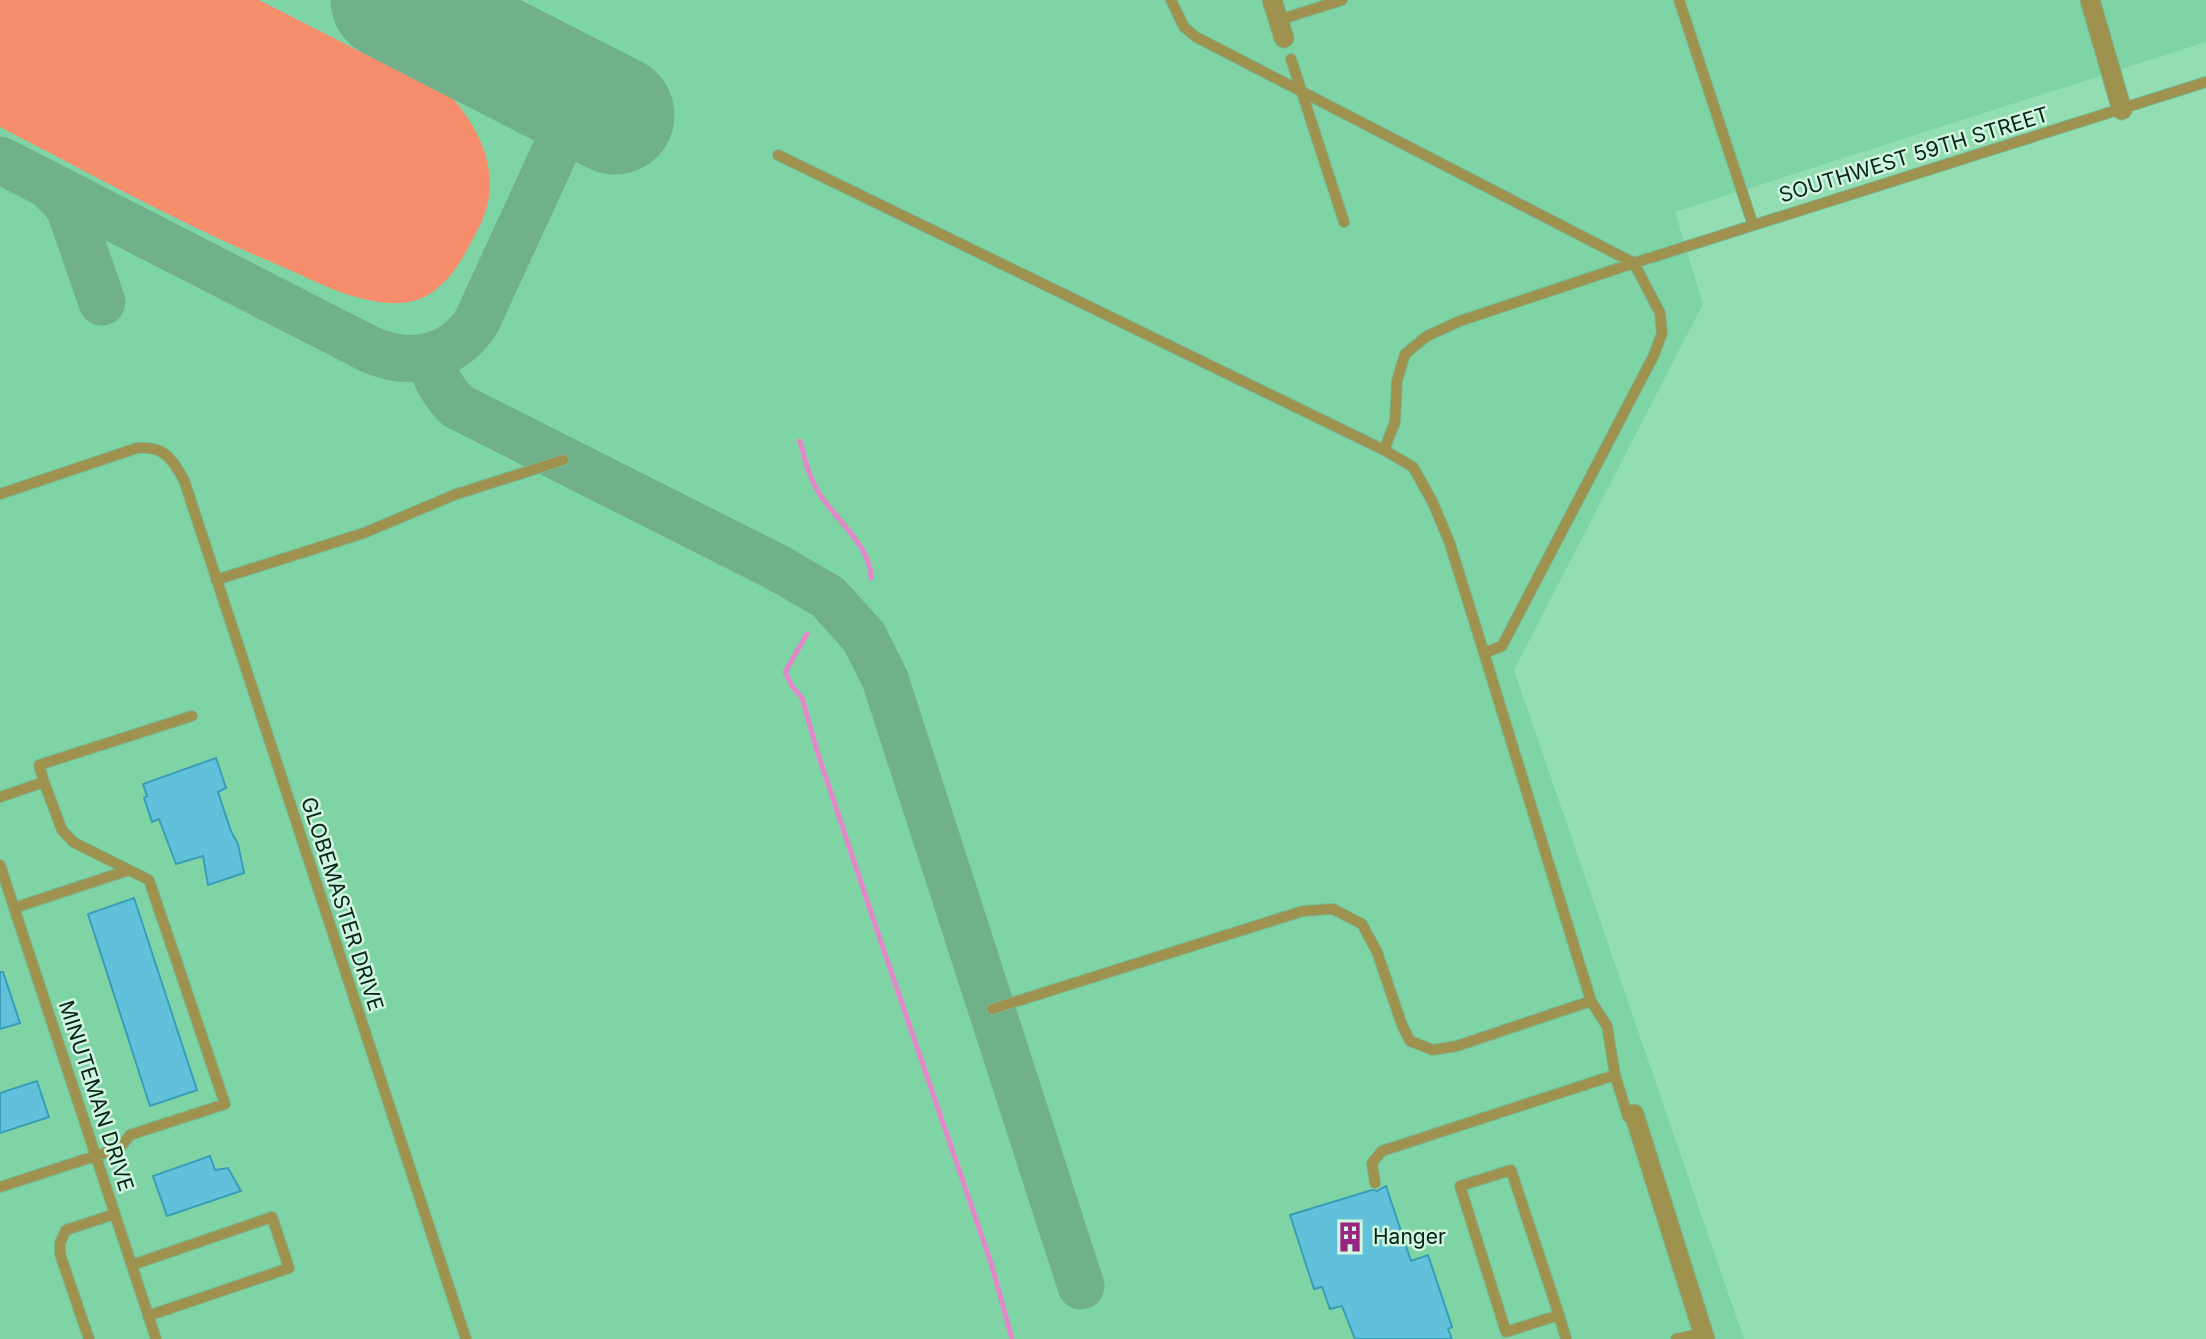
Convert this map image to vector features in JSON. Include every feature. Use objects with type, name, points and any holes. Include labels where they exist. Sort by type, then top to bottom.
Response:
[{"type":"street","points":[[1272,0],[1281,29]]},
{"type":"street","points":[[2090,0],[2122,110]]},
{"type":"street","points":[[1631,1115],[1704,1336]]},
{"type":"lane","points":[[1171,0],[1184,27],[1196,37],[1633,263],[1660,313],[1662,333],[1654,355],[1502,646],[1484,653]]},
{"type":"lane","points":[[1281,29],[1342,0]]},
{"type":"lane","points":[[1679,0],[1753,225]]},
{"type":"lane","points":[[1291,59],[1344,222]]},
{"type":"lane","name":"SOUTHWEST 59TH STREET","points":[[1384,450],[1395,422],[1397,381],[1405,354],[1427,336],[1460,321],[1633,263],[2206,82]]},
{"type":"lane","points":[[778,155],[1384,450],[1413,467],[1432,501],[1449,541],[1591,1001],[1607,1026],[1615,1075],[1631,1115]]},
{"type":"lane","name":"GLOBEMASTER DRIVE","points":[[0,494],[137,448],[150,447],[174,461],[184,480],[466,1339]]},
{"type":"lane","points":[[216,580],[364,533],[454,495],[563,460]]},
{"type":"lane","points":[[0,1187],[120,1148],[130,1135],[225,1104],[149,880],[80,846],[68,836],[54,813],[39,765],[192,716]]},
{"type":"lane","points":[[0,797],[44,782]]},
{"type":"lane","name":"MINUTEMAN DRIVE","points":[[0,865],[156,1339]]},
{"type":"lane","points":[[14,908],[129,870]]},
{"type":"lane","points":[[992,1009],[1303,911],[1333,909],[1362,924],[1377,952],[1410,1041],[1433,1050],[1457,1046],[1591,1001]]},
{"type":"lane","points":[[1375,1183],[1372,1163],[1382,1151],[1615,1075]]},
{"type":"lane","points":[[1559,1315],[1506,1332],[1460,1186],[1511,1170],[1559,1315],[1566,1339]]},
{"type":"lane","points":[[89,1339],[60,1254],[60,1243],[66,1230],[115,1214]]},
{"type":"lane","points":[[132,1265],[272,1217],[289,1268],[148,1316]]},
{"type":"lane","points":[[1676,1339],[1704,1336]]},
{"type":"shaded area","points":[[0,0],[2206,0],[2206,42],[1675,212],[1703,304],[1514,670],[1744,1339],[0,1339]]},
{"type":"shaded area","points":[[0,0],[259,0],[453,99],[473,127],[486,158],[489,191],[480,225],[455,269],[439,287],[417,300],[400,303],[374,301],[340,292],[241,249],[0,127]]},
{"type":"building","points":[[216,758],[226,788],[218,792],[238,844],[244,873],[208,885],[203,856],[176,864],[159,819],[152,822],[144,798],[147,796],[143,784]]},
{"type":"building","points":[[134,898],[197,1090],[150,1106],[88,914]]},
{"type":"building","points":[[0,972],[3,972],[20,1023],[0,1029]]},
{"type":"building","points":[[37,1081],[49,1117],[0,1133],[0,1093]]},
{"type":"building","points":[[210,1156],[215,1170],[228,1168],[241,1191],[167,1216],[153,1176]]},
{"type":"building","points":[[1386,1186],[1411,1261],[1428,1255],[1452,1327],[1448,1329],[1452,1339],[1355,1339],[1342,1306],[1330,1309],[1322,1287],[1314,1289],[1290,1215],[1372,1190],[1377,1191]]},
{"type":"waterway","points":[[800,441],[816,487],[859,544],[869,566],[871,578]]},
{"type":"waterway","points":[[807,634],[785,672],[802,698],[818,754],[991,1263],[1012,1339]]},
{"type":"taxiway","points":[[0,160],[371,350],[401,358],[416,358],[430,356],[456,344],[477,321],[580,97]]},
{"type":"taxiway","points":[[48,185],[70,210],[102,302]]},
{"type":"taxiway","points":[[429,358],[440,384],[457,406],[778,568],[828,597],[864,637],[885,679],[1081,1286]]},
{"type":"runway","points":[[390,0],[615,115]]},
{"type":"place","name":"Hanger","points":[[1350,1237]]}]
